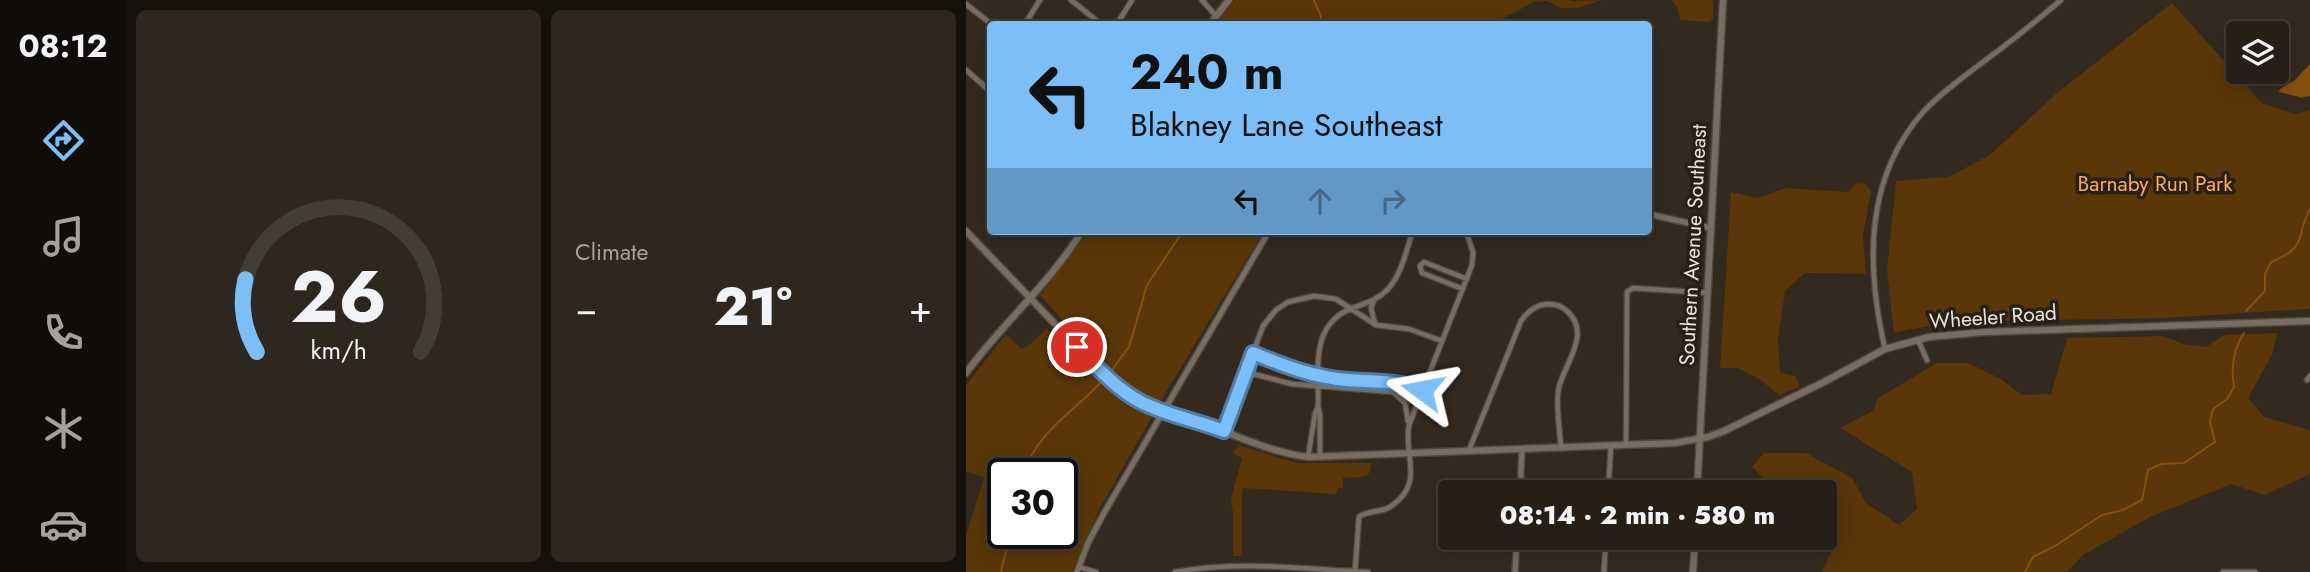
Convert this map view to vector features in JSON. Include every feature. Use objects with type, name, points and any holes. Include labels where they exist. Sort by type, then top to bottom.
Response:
[{"type":"main road","points":[[1212,21],[1229,0]]},
{"type":"main road","name":"Southern Avenue Southeast","points":[[1698,480],[1724,0]]},
{"type":"main road","name":"Wheeler Road","points":[[967,233],[1096,367],[1143,403],[1281,452],[1308,457],[1675,443],[1700,438],[1745,421],[1885,349],[1917,339],[1984,332],[2310,321]]},
{"type":"main road","points":[[966,373],[992,339],[1059,264],[1079,235]]},
{"type":"main road","points":[[1693,572],[1694,550]]},
{"type":"street","points":[[1027,21],[1040,0]]},
{"type":"street","points":[[1071,0],[1097,21]]},
{"type":"street","points":[[1119,21],[1132,0]]},
{"type":"street","points":[[1202,0],[1216,16]]},
{"type":"street","points":[[1885,349],[1878,319],[1873,230],[1880,192],[1898,149],[1925,110],[2061,0]]},
{"type":"street","points":[[966,4],[987,21]]},
{"type":"street","points":[[966,70],[987,86]]},
{"type":"street","points":[[1652,215],[1711,228]]},
{"type":"street","points":[[1096,572],[1078,569],[1101,518],[1267,235]]},
{"type":"street","points":[[1320,457],[1319,354],[1324,334],[1334,320],[1351,308],[1374,300],[1386,292],[1394,281],[1411,235]]},
{"type":"street","points":[[1355,571],[1359,517],[1364,513],[1385,509],[1402,496],[1411,475],[1412,462],[1407,443],[1409,425],[1467,279],[1473,257],[1467,235]]},
{"type":"street","points":[[1462,289],[1422,273],[1420,266],[1424,262],[1467,279]]},
{"type":"street","points":[[1626,445],[1625,296],[1630,289],[1708,293]]},
{"type":"street","points":[[1224,431],[1267,320],[1288,302],[1301,298],[1336,299],[1376,325],[1409,329],[1442,341]]},
{"type":"street","points":[[1374,300],[1371,316],[1376,325]]},
{"type":"street","points":[[1469,450],[1521,321],[1531,309],[1547,304],[1559,306],[1569,312],[1576,324],[1578,335],[1559,387],[1561,448]]},
{"type":"street","points":[[1917,339],[1927,360]]},
{"type":"street","points":[[1253,353],[1292,370],[1319,376],[1397,382],[1422,390]]},
{"type":"street","points":[[1246,372],[1282,382],[1319,387],[1384,390],[1396,394],[1405,403],[1409,425]]},
{"type":"street","points":[[1350,380],[1351,388]]},
{"type":"street","points":[[1396,394],[1397,382]]},
{"type":"street","points":[[1308,457],[1318,406]]},
{"type":"street","points":[[1609,480],[1611,446]]},
{"type":"street","points":[[1521,480],[1522,449]]},
{"type":"street","points":[[1515,572],[1516,550]]},
{"type":"street","points":[[1604,572],[1605,550]]},
{"type":"street","points":[[1175,572],[1215,566],[1368,572]]},
{"type":"street","points":[[2223,572],[2255,572]]},
{"type":"green space","points":[[1235,0],[1602,0],[1577,8],[1561,8],[1547,1],[1534,2],[1500,21],[1218,21]]},
{"type":"green space","points":[[1672,0],[1713,0],[1713,19],[1709,22],[1680,20],[1678,8]]},
{"type":"green space","name":"Barnaby Run Park","points":[[2172,3],[2226,63],[2226,84],[2245,84],[2262,103],[2295,114],[2310,110],[2310,309],[2146,318],[2008,320],[1951,324],[1894,333],[1887,270],[1896,181],[1948,177],[1990,155],[2057,93]]},
{"type":"green space","points":[[1857,183],[1865,184],[1871,190],[1863,236],[1866,274],[1805,273],[1785,291],[1778,340],[1780,372],[1795,376],[1800,387],[1780,395],[1759,379],[1738,368],[1720,368],[1731,192],[1757,198],[1786,188],[1848,192]]},
{"type":"green space","points":[[1086,235],[1262,235],[1169,387],[1100,508],[1072,572],[966,572],[966,535],[984,478],[966,471],[966,385],[1006,334],[1021,349],[1031,344],[1047,329],[1052,334],[1064,322],[1040,295]]},
{"type":"green space","points":[[2277,333],[2272,355],[2248,398],[2264,417],[2310,430],[2310,474],[2265,495],[2231,484],[2148,518],[2083,555],[2067,572],[1822,572],[1832,550],[1837,550],[1837,480],[1765,480],[1752,467],[1764,453],[1806,453],[1852,478],[1866,503],[1899,525],[1917,509],[1912,472],[1840,428],[1873,411],[1877,399],[1937,363],[1969,363],[2001,379],[2022,395],[2051,394],[2067,338],[2164,336],[2183,344],[2206,347],[2225,335]]},
{"type":"green space","points":[[1238,445],[1296,463],[1371,463],[1371,469],[1363,477],[1343,478],[1343,488],[1338,488],[1336,494],[1244,488],[1242,550],[1240,556],[1233,556],[1231,499],[1242,458],[1233,453]]},
{"type":"shaded area","points":[[2310,64],[2310,96],[2304,95],[2303,98],[2279,92]]},
{"type":"waterway","points":[[1314,0],[1321,21]]},
{"type":"waterway","points":[[2246,311],[2265,291],[2265,274],[2271,262],[2283,257],[2296,246],[2310,209]]},
{"type":"waterway","points":[[1109,374],[1129,347],[1147,285],[1180,235]]},
{"type":"waterway","points":[[2025,572],[2033,557],[2102,515],[2123,510],[2142,500],[2148,470],[2161,464],[2184,463],[2215,442],[2210,421],[2213,409],[2227,399],[2234,387],[2234,359],[2244,333]]},
{"type":"waterway","points":[[1031,458],[1058,422],[1105,378]]},
{"type":"waterway","points":[[1001,572],[1006,549]]},
{"type":"route","points":[[1077,347],[1110,380],[1153,408],[1224,431],[1253,353],[1292,370],[1319,376],[1397,382],[1422,390]]}]
